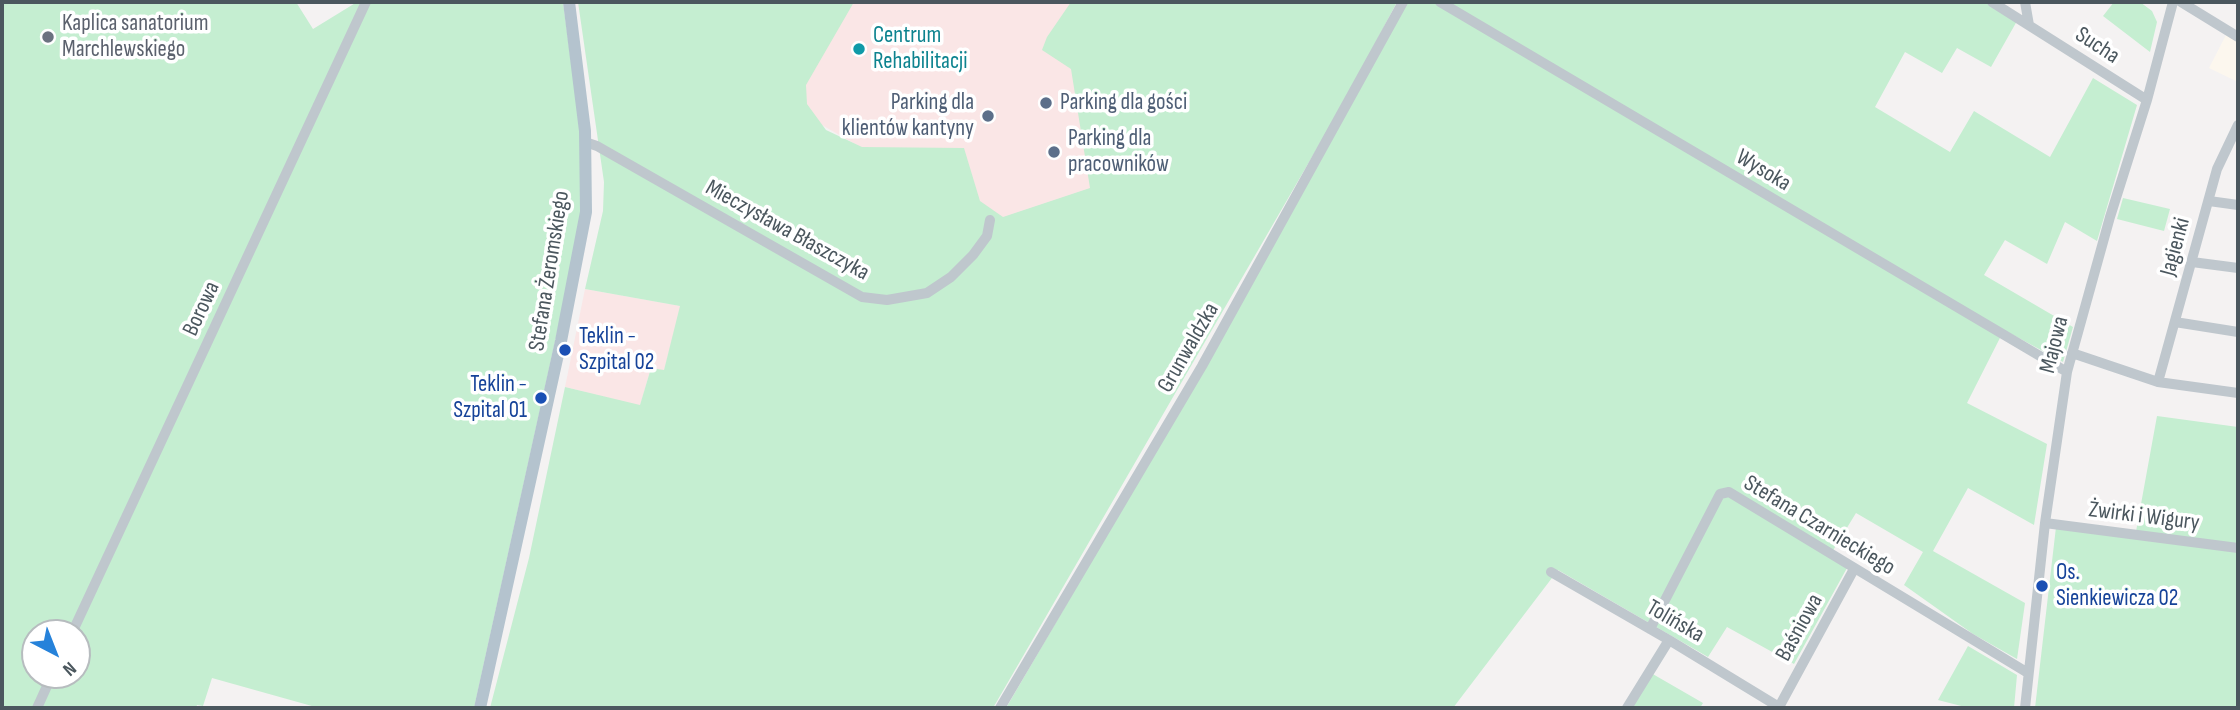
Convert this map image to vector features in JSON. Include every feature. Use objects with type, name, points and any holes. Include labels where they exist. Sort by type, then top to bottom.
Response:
[{"type":"main road","name":"Stefana Żeromskiego","points":[[480,708],[586,212],[585,142],[569,2]]},
{"type":"street","name":"Borowa","points":[[79,619],[366,2]]},
{"type":"street","name":"Grunwaldzka","points":[[1000,708],[1209,354],[1403,2]]},
{"type":"street","name":"Wysoka","points":[[1440,2],[2067,372]]},
{"type":"street","name":"Sucha","points":[[1992,2],[2147,100]]},
{"type":"street","points":[[2025,2],[2029,25]]},
{"type":"street","name":"Majowa","points":[[2025,708],[2045,523],[2067,372],[2173,2]]},
{"type":"street","points":[[2181,2],[2238,37]]},
{"type":"street","name":"Jagienki","points":[[2158,382],[2217,169],[2238,125]]},
{"type":"street","name":"Mieczysława Błaszczyka","points":[[585,142],[597,146],[862,297],[887,300],[928,293],[951,277],[974,255],[987,236],[990,220]]},
{"type":"street","points":[[2209,201],[2238,205]]},
{"type":"street","points":[[2192,262],[2238,268]]},
{"type":"street","points":[[2175,322],[2238,332]]},
{"type":"street","points":[[2072,353],[2158,382],[2238,393]]},
{"type":"street","name":"Stefana Czarnieckiego","points":[[1650,629],[1720,494],[1729,492],[2028,673]]},
{"type":"street","name":"Żwirki i Wigury","points":[[2045,523],[2238,548]]},
{"type":"street","name":"Baśniowa","points":[[1779,707],[1854,569]]},
{"type":"street","name":"Tolińska","points":[[1551,572],[1669,639],[1779,707]]},
{"type":"street","points":[[1627,708],[1669,639]]},
{"type":"street","points":[[37,708],[46,689]]},
{"type":"shaded area","points":[[683,2],[1229,2],[1102,286],[688,48]]},
{"type":"shaded area","points":[[2226,35],[2238,42],[2238,82],[2209,68]]},
{"type":"shaded area","points":[[585,289],[681,306],[664,371],[651,368],[640,406],[565,387]]},
{"type":"green space","points":[[2,2],[296,2],[313,29],[357,2],[563,2],[580,129],[582,206],[577,242],[474,708],[319,708],[212,678],[203,706],[197,705],[196,708],[2,708]]},
{"type":"green space","points":[[578,2],[854,2],[806,85],[807,104],[826,130],[862,147],[964,148],[980,201],[1003,217],[1090,188],[1071,69],[1042,50],[1047,37],[1071,2],[1397,2],[1349,93],[993,708],[490,708],[529,558],[565,387],[640,405],[651,368],[664,370],[680,306],[585,289],[603,211],[604,182]]},
{"type":"green space","points":[[1406,2],[1985,2],[2017,21],[1991,67],[1957,48],[1942,73],[1905,52],[1875,107],[1950,152],[1974,111],[2050,157],[2093,78],[2137,105],[2097,241],[2065,222],[2047,264],[2005,240],[1984,275],[2073,327],[2063,362],[2004,330],[1967,403],[2047,444],[2034,525],[1968,488],[1933,551],[2025,603],[2017,659],[1973,634],[1904,585],[1923,552],[1856,513],[1829,557],[1847,568],[1794,664],[1727,627],[1708,657],[1558,570],[1453,708],[1006,708],[1203,370]]},
{"type":"green space","points":[[2114,2],[2140,2],[2152,11],[2157,22],[2150,52],[2103,16]]},
{"type":"green space","points":[[2123,198],[2170,209],[2164,231],[2117,219]]},
{"type":"green space","points":[[2157,416],[2238,427],[2238,708],[2035,708],[2056,527],[2135,537]]},
{"type":"green space","points":[[1968,646],[2017,675],[2014,708],[1969,708],[1938,700]]},
{"type":"green space","points":[[1651,673],[1703,703],[1700,708],[1630,708]]},
{"type":"place","name":"Kaplica sanatorium Marchlewskiego","points":[[48,37]]},
{"type":"place","name":"Centrum Rehabilitacji","points":[[859,49]]},
{"type":"place","name":"Parking dla gości","points":[[1046,103]]},
{"type":"place","name":"Parking dla klientów kantyny","points":[[988,116]]},
{"type":"place","name":"Parking dla pracowników","points":[[1054,152]]},
{"type":"place","name":"Teklin - Szpital 02","points":[[565,350]]},
{"type":"place","name":"Teklin - Szpital 01","points":[[541,398]]},
{"type":"place","name":"Os. Sienkiewicza 02","points":[[2042,586]]}]
